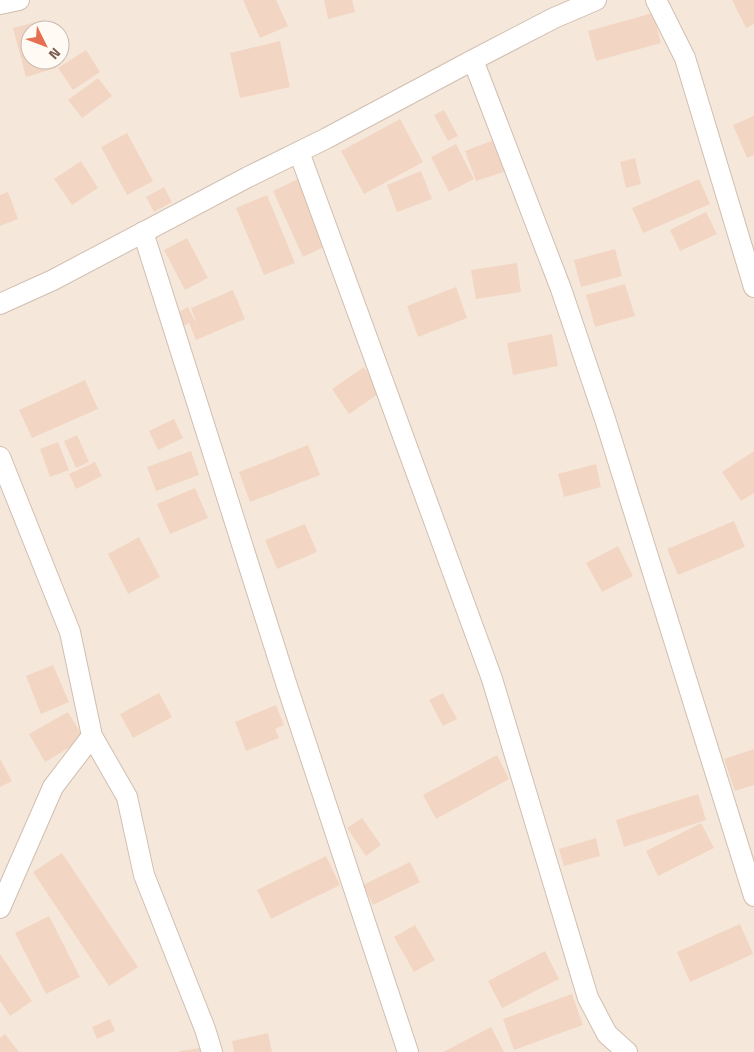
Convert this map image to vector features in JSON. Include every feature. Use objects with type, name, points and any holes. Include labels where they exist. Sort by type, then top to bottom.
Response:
[{"type":"street","points":[[0,4],[19,0]]},
{"type":"street","points":[[1,299],[53,280],[554,18],[596,0]]},
{"type":"street","points":[[656,0],[685,58],[754,287]]},
{"type":"street","points":[[473,60],[535,218],[605,418],[754,896]]},
{"type":"street","points":[[299,152],[492,679],[588,998],[607,1034],[627,1052]]},
{"type":"street","points":[[144,232],[290,695],[408,1052]]},
{"type":"street","points":[[0,457],[70,632],[92,736],[127,797],[144,875],[205,1029],[212,1052]]},
{"type":"street","points":[[0,908],[53,787],[92,736]]},
{"type":"shaded area","points":[[0,0],[754,0],[754,1052],[0,1052]]},
{"type":"building","points":[[243,0],[276,0],[288,26],[260,38]]},
{"type":"building","points":[[324,0],[352,0],[355,12],[328,19]]},
{"type":"building","points":[[732,0],[754,0],[754,24],[746,28]]},
{"type":"building","points":[[653,13],[661,43],[596,61],[588,31]]},
{"type":"building","points":[[20,26],[20,54],[13,28]]},
{"type":"building","points":[[280,41],[290,87],[240,98],[230,53]]},
{"type":"building","points":[[86,50],[100,72],[73,90],[59,70],[70,70],[70,60]]},
{"type":"building","points":[[24,70],[49,70],[26,77]]},
{"type":"building","points":[[98,78],[112,96],[82,118],[68,100]]},
{"type":"building","points":[[444,110],[458,136],[448,141],[434,115]]},
{"type":"building","points":[[754,116],[754,155],[747,158],[733,125]]},
{"type":"building","points":[[400,119],[423,162],[364,194],[341,151]]},
{"type":"building","points":[[127,133],[153,181],[127,195],[101,147]]},
{"type":"building","points":[[499,138],[509,170],[476,181],[465,151]]},
{"type":"building","points":[[456,144],[474,179],[449,192],[431,157]]},
{"type":"building","points":[[635,158],[641,184],[626,188],[620,162]]},
{"type":"building","points":[[81,161],[98,188],[72,205],[54,179]]},
{"type":"building","points":[[421,171],[432,199],[397,212],[387,185]]},
{"type":"building","points":[[302,177],[332,243],[303,257],[273,191]]},
{"type":"building","points":[[699,179],[710,204],[643,233],[632,208]]},
{"type":"building","points":[[164,187],[172,202],[154,212],[146,197]]},
{"type":"building","points":[[8,192],[18,219],[0,226],[0,195]]},
{"type":"building","points":[[267,195],[295,263],[264,275],[236,208]]},
{"type":"building","points":[[706,212],[717,234],[680,251],[670,230]]},
{"type":"building","points":[[187,238],[208,278],[185,290],[164,250]]},
{"type":"building","points":[[615,249],[622,276],[581,287],[574,260]]},
{"type":"building","points":[[517,263],[521,292],[476,299],[471,270]]},
{"type":"building","points":[[625,284],[635,316],[595,327],[586,295]]},
{"type":"building","points":[[456,287],[467,318],[418,337],[407,306]]},
{"type":"building","points":[[233,290],[245,319],[196,340],[189,323],[184,326],[177,313],[188,307],[196,321],[191,308]]},
{"type":"building","points":[[552,334],[558,366],[513,375],[507,343]]},
{"type":"building","points":[[364,367],[381,392],[349,414],[332,389]]},
{"type":"building","points":[[85,380],[98,409],[32,438],[19,410]]},
{"type":"building","points":[[174,419],[183,438],[158,450],[149,431]]},
{"type":"building","points":[[77,435],[89,462],[76,468],[64,441]]},
{"type":"building","points":[[58,442],[69,470],[50,477],[40,449]]},
{"type":"building","points":[[308,445],[320,475],[250,502],[239,472]]},
{"type":"building","points":[[191,451],[199,475],[156,491],[147,467]]},
{"type":"building","points":[[754,451],[754,493],[741,501],[722,472]]},
{"type":"building","points":[[95,462],[102,476],[76,489],[69,474]]},
{"type":"building","points":[[596,464],[601,487],[564,497],[558,474]]},
{"type":"building","points":[[195,488],[208,518],[170,534],[157,504]]},
{"type":"building","points":[[734,521],[745,547],[678,575],[667,549]]},
{"type":"building","points":[[305,524],[317,552],[277,569],[265,540]]},
{"type":"building","points":[[139,537],[160,577],[128,594],[108,554]]},
{"type":"building","points":[[618,546],[633,576],[602,592],[586,563]]},
{"type":"building","points":[[53,665],[69,702],[41,714],[26,676]]},
{"type":"building","points":[[159,693],[172,717],[133,738],[120,714]]},
{"type":"building","points":[[443,693],[457,719],[443,726],[429,700]]},
{"type":"building","points":[[276,705],[284,725],[275,729],[279,738],[246,751],[235,722]]},
{"type":"building","points":[[68,712],[84,739],[45,762],[29,734]]},
{"type":"building","points":[[754,749],[754,785],[735,791],[724,759]]},
{"type":"building","points":[[497,755],[509,779],[436,819],[423,795]]},
{"type":"building","points":[[0,759],[12,781],[0,787]]},
{"type":"building","points":[[698,794],[706,820],[624,847],[616,820]]},
{"type":"building","points":[[362,818],[381,845],[366,856],[347,828]]},
{"type":"building","points":[[701,823],[714,848],[658,876],[646,851]]},
{"type":"building","points":[[596,838],[600,856],[564,866],[559,849]]},
{"type":"building","points":[[62,853],[138,967],[109,986],[33,872]]},
{"type":"building","points":[[326,856],[340,885],[271,919],[257,890]]},
{"type":"building","points":[[410,862],[420,882],[373,905],[363,885]]},
{"type":"building","points":[[49,916],[80,977],[46,994],[15,933]]},
{"type":"building","points":[[740,924],[753,954],[690,982],[677,952]]},
{"type":"building","points":[[415,925],[435,960],[414,972],[394,937]]},
{"type":"building","points":[[545,951],[559,979],[502,1008],[488,981]]},
{"type":"building","points":[[0,954],[32,1001],[10,1016],[0,1001]]},
{"type":"building","points":[[572,994],[583,1025],[514,1050],[503,1019]]},
{"type":"building","points":[[110,1019],[115,1031],[97,1039],[92,1027]]},
{"type":"building","points":[[491,1027],[504,1052],[443,1052]]},
{"type":"building","points":[[268,1033],[272,1052],[234,1052],[232,1041]]},
{"type":"building","points":[[5,1034],[19,1052],[0,1052],[0,1038]]},
{"type":"building","points":[[200,1048],[200,1052],[179,1052],[179,1051]]}]
